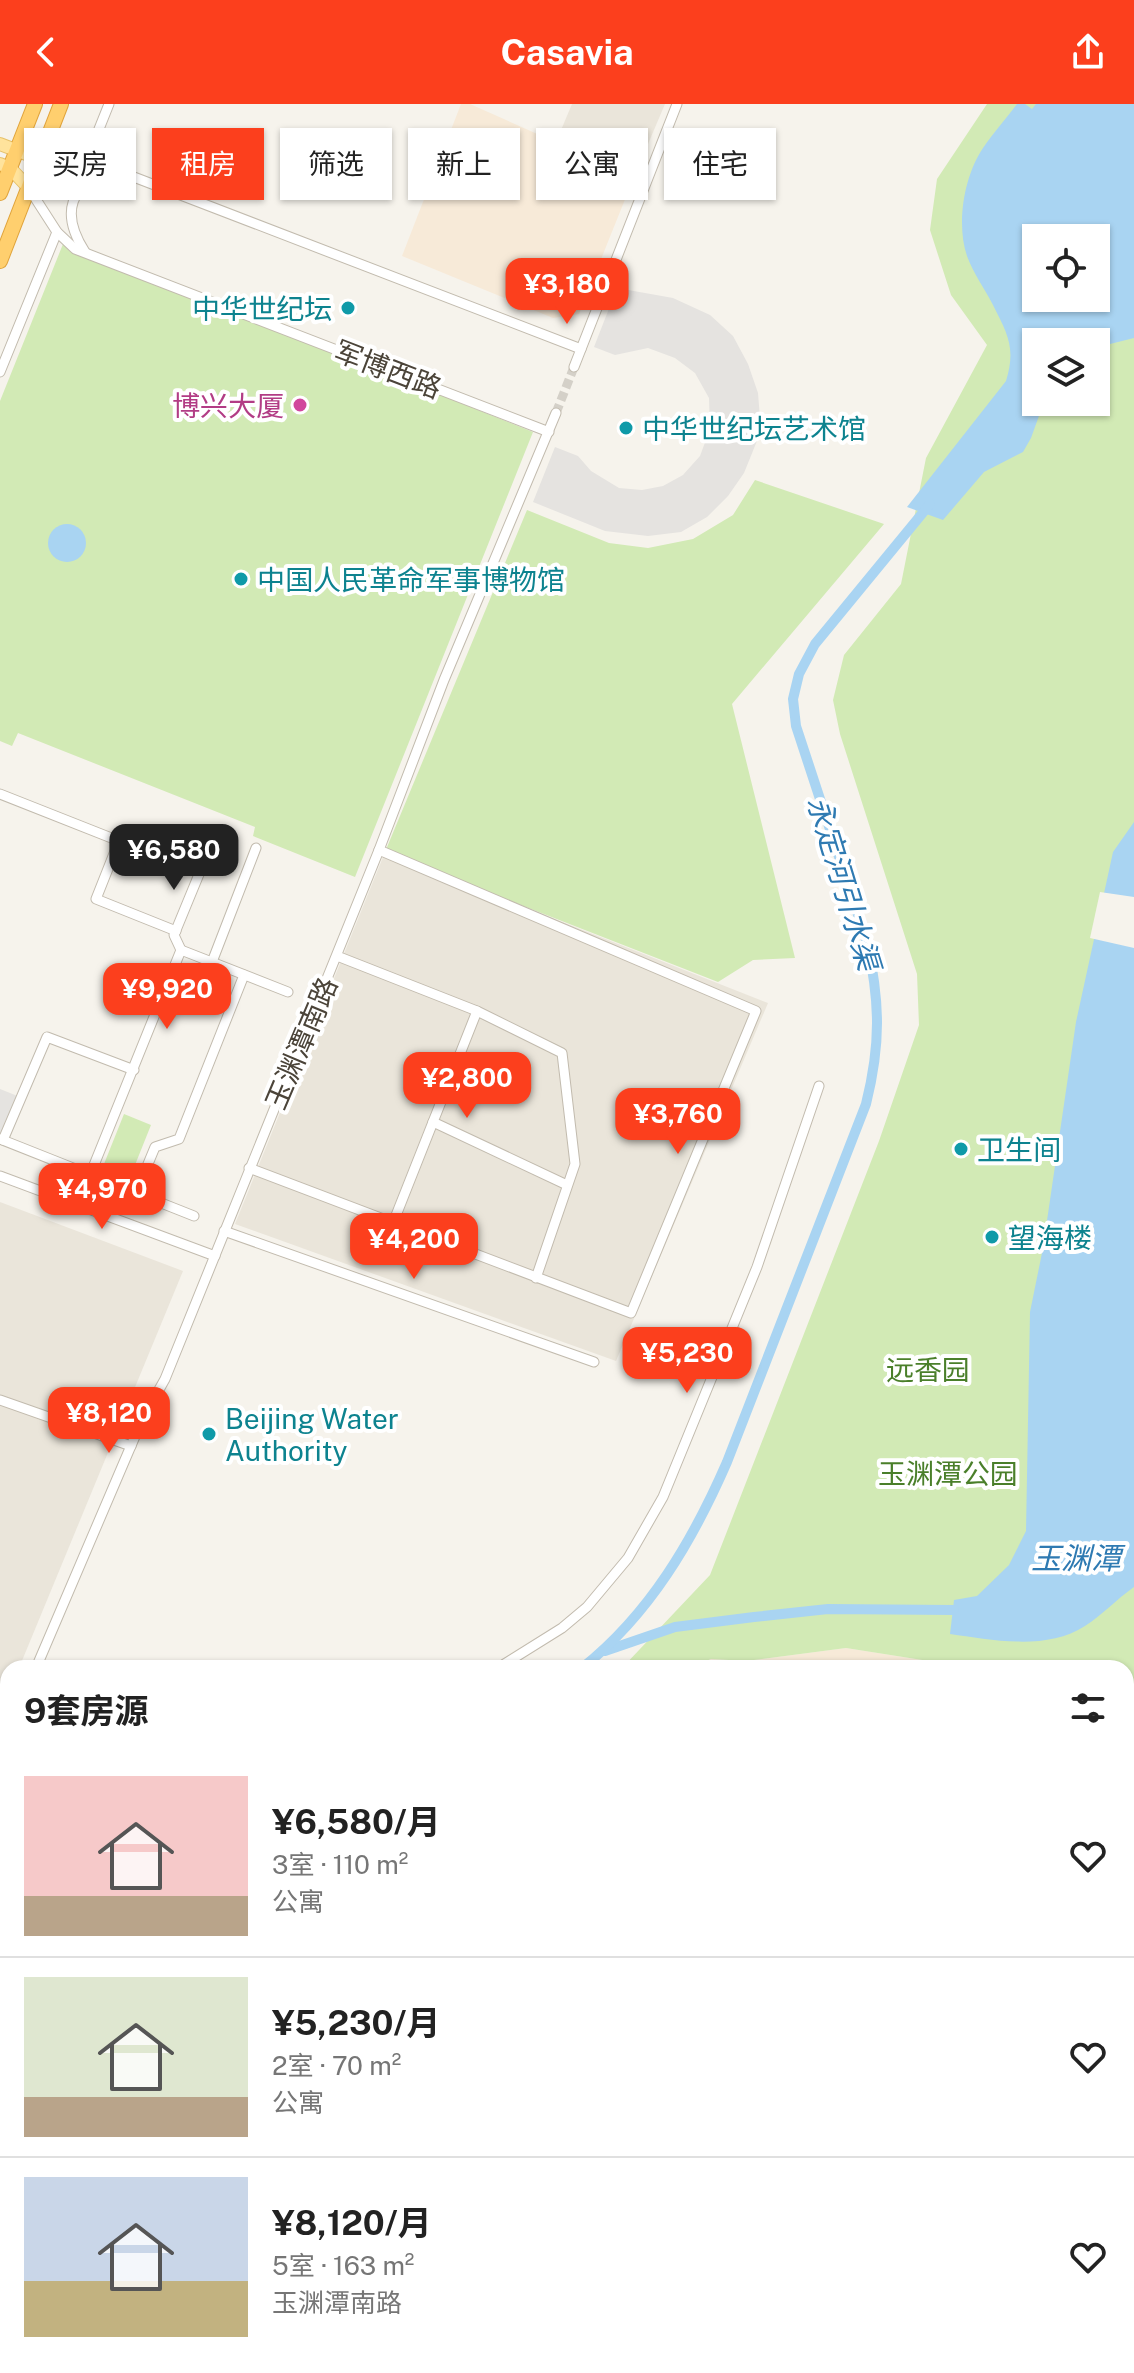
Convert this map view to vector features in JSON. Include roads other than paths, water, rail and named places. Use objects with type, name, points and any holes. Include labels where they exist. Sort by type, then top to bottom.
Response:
[{"type":"highway","points":[[0,193],[5,166],[17,151],[35,104]]},
{"type":"highway","points":[[51,128],[61,104]]},
{"type":"highway","points":[[0,261],[24,198]]},
{"type":"main road","points":[[0,144],[24,154]]},
{"type":"main road","points":[[5,166],[24,183]]},
{"type":"street","points":[[99,128],[109,104]]},
{"type":"street","points":[[574,367],[677,104]]},
{"type":"street","points":[[136,178],[581,349]]},
{"type":"street","name":"军博西路","points":[[36,200],[69,245],[86,253],[549,432]]},
{"type":"street","points":[[74,200],[70,219],[74,235],[86,253]]},
{"type":"street","points":[[0,372],[57,232]]},
{"type":"street","name":"玉渊潭南路","points":[[39,1660],[142,1420],[165,1379],[337,956],[444,680],[556,413]]},
{"type":"street","points":[[0,794],[119,841],[96,899],[176,931]]},
{"type":"street","points":[[216,833],[174,935],[181,950],[288,992]]},
{"type":"street","points":[[212,962],[256,848]]},
{"type":"street","points":[[249,1168],[631,1313],[756,1011],[379,850]]},
{"type":"street","points":[[90,1175],[181,950]]},
{"type":"street","points":[[337,956],[477,1011],[562,1053],[575,1164],[536,1278]]},
{"type":"street","points":[[136,1193],[155,1147],[179,1139],[244,975]]},
{"type":"street","points":[[393,1223],[477,1011]]},
{"type":"street","points":[[134,1070],[47,1037],[2,1139],[194,1216]]},
{"type":"street","points":[[511,1660],[551,1636],[587,1607],[628,1558],[663,1497],[757,1267],[819,1086]]},
{"type":"street","points":[[433,1122],[567,1185]]},
{"type":"street","points":[[0,1176],[215,1256]]},
{"type":"street","points":[[224,1231],[594,1362]]},
{"type":"street","points":[[0,1400],[131,1446]]},
{"type":"water","points":[[1017,104],[1025,104],[1032,109],[1036,104],[1134,104],[1134,338],[1110,344],[1110,328],[1022,328],[1022,416],[1039,416],[1031,438],[1023,452],[984,472],[943,520],[907,507],[1006,381],[1009,369],[1009,342],[972,269],[962,230],[967,186],[976,159]]},
{"type":"water","points":[[67,524],[80,530],[86,543],[80,556],[67,562],[54,556],[48,543],[54,530]]},
{"type":"water","name":"玉渊潭","points":[[1134,822],[1134,1587],[1085,1626],[1054,1639],[1019,1642],[950,1634],[954,1600],[977,1596],[1009,1565],[1026,1531],[1030,1312],[1043,1248],[1076,1022],[1113,852]]},
{"type":"waterway","name":"永定河引水渠","points":[[591,1660],[649,1600],[700,1520],[727,1462],[866,1104],[877,1023],[871,964],[867,942],[796,726],[793,699],[799,674],[815,644],[930,504]]},
{"type":"waterway","points":[[605,1651],[675,1627],[754,1617],[828,1609],[954,1610]]},
{"type":"tunnel","points":[[556,413],[574,367]]},
{"type":"place","name":"中华世纪坛","points":[[348,308]]},
{"type":"place","name":"博兴大厦","points":[[300,405]]},
{"type":"place","name":"中华世纪坛艺术馆","points":[[626,428]]},
{"type":"place","name":"中国人民革命军事博物馆","points":[[241,579]]},
{"type":"place","name":"卫生间","points":[[961,1149]]},
{"type":"place","name":"望海楼","points":[[992,1237]]},
{"type":"place","name":"Beijing Water Authority","points":[[209,1434]]},
{"type":"park label","name":"远香园","points":[[928,1369]]},
{"type":"park label","name":"玉渊潭公园","points":[[948,1473]]}]
